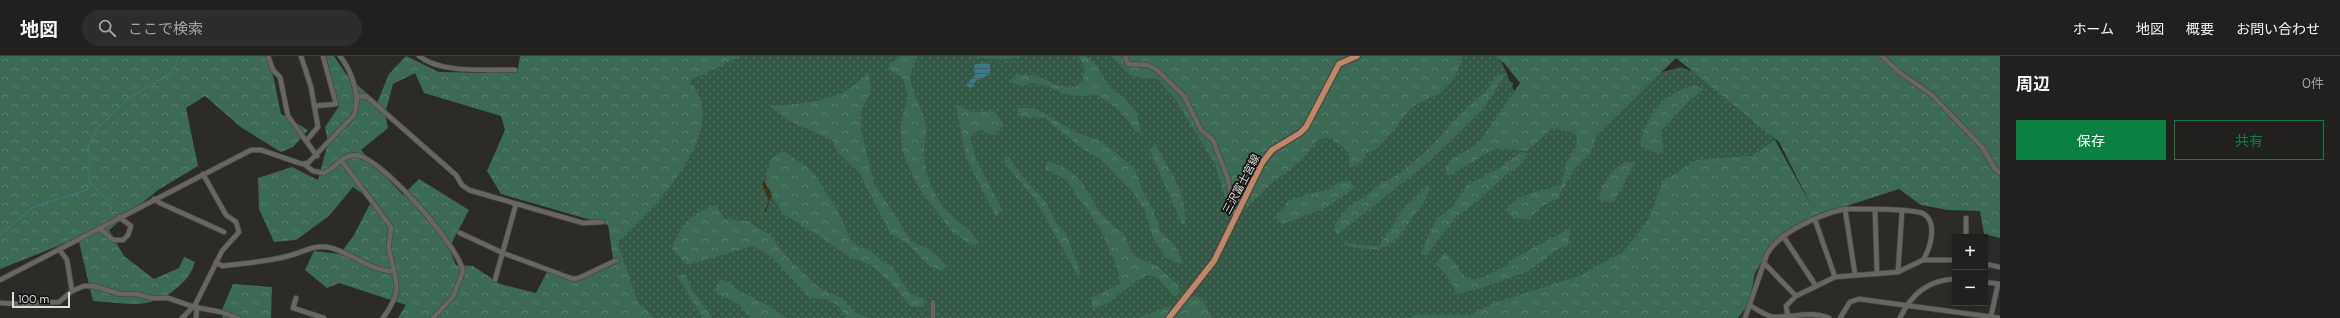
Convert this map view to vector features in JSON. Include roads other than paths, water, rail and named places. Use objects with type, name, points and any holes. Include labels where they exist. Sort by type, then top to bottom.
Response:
[{"type":"main road","name":"三沢富士宮線","points":[[1169,318],[1214,261],[1262,163],[1272,150],[1300,133],[1306,127],[1339,64],[1357,56]]},
{"type":"street","points":[[268,56],[273,70],[280,77],[288,116],[317,156]]},
{"type":"street","points":[[301,56],[318,127],[306,141]]},
{"type":"street","points":[[314,106],[336,104],[323,56]]},
{"type":"street","points":[[304,164],[317,156],[354,116],[356,97],[350,71],[340,56]]},
{"type":"street","points":[[420,56],[427,62],[445,67],[515,70]]},
{"type":"street","points":[[1125,56],[1128,64],[1147,65],[1156,68],[1184,96],[1201,130],[1213,140],[1228,180],[1233,210],[1236,215]]},
{"type":"street","points":[[1882,56],[1899,72],[1932,95],[1982,148],[1995,169],[2000,172]]},
{"type":"street","points":[[356,97],[366,96],[456,175],[462,185],[469,190],[583,223],[602,222]]},
{"type":"street","points":[[0,280],[154,199],[242,154],[256,149],[304,164],[313,171],[324,172],[341,160],[355,155],[368,159],[410,196],[457,253],[463,271],[458,289],[453,297],[433,318]]},
{"type":"street","points":[[341,160],[391,227],[389,247],[393,271],[398,283],[394,301],[383,318]]},
{"type":"street","points":[[182,318],[194,307],[216,262],[228,244],[237,235],[238,227],[236,222],[226,215],[203,174]]},
{"type":"street","points":[[154,199],[160,204],[224,232]]},
{"type":"street","points":[[495,280],[516,204]]},
{"type":"street","points":[[1845,209],[1855,274]]},
{"type":"street","points":[[1745,318],[1751,306],[1764,263],[1772,245],[1784,236],[1815,220],[1845,209],[1918,212],[1928,220],[1931,227],[1930,241],[1923,260]]},
{"type":"street","points":[[1875,210],[1877,274]]},
{"type":"street","points":[[1898,272],[1902,211]]},
{"type":"street","points":[[99,228],[113,240],[123,240],[128,235],[131,226],[120,217]]},
{"type":"street","points":[[1966,218],[1966,234]]},
{"type":"street","points":[[1815,220],[1835,277]]},
{"type":"street","points":[[460,233],[503,253],[573,279],[579,278],[617,260]]},
{"type":"street","points":[[1784,236],[1816,286]]},
{"type":"street","points":[[216,262],[222,266],[242,264],[288,257],[312,248],[325,247],[343,252],[377,268],[393,271]]},
{"type":"street","points":[[59,249],[67,260],[72,291]]},
{"type":"street","points":[[1788,318],[1786,306],[1796,296],[1835,277],[1855,274],[1898,272],[1923,260],[1952,260]]},
{"type":"street","points":[[1764,263],[1796,296]]},
{"type":"street","points":[[1988,265],[2000,267]]},
{"type":"street","points":[[1900,318],[1906,304],[1920,290],[1929,285],[1952,279]]},
{"type":"street","points":[[1988,282],[1999,284],[1991,316]]},
{"type":"street","points":[[0,302],[17,304],[59,302],[72,291],[84,286],[93,286],[120,294],[137,294],[151,298],[168,298],[194,307],[221,312],[238,318]]},
{"type":"street","points":[[296,298],[293,308],[324,318]]},
{"type":"street","points":[[1840,318],[1845,306],[1854,299],[1906,304],[1965,315],[1991,316],[2000,318]]},
{"type":"street","points":[[933,302],[933,318]]},
{"type":"street","points":[[1751,306],[1765,315],[1788,318],[1810,314],[1829,318]]},
{"type":"street","points":[[194,307],[196,318]]},
{"type":"water","points":[[982,62],[990,64],[990,74],[976,81],[971,88],[966,85],[975,75],[974,65]]},
{"type":"waterway","points":[[111,212],[111,203],[89,182],[90,158],[88,147],[97,129],[126,100],[171,73],[179,56]]},
{"type":"waterway","points":[[0,235],[33,207],[86,190],[91,186]]}]
